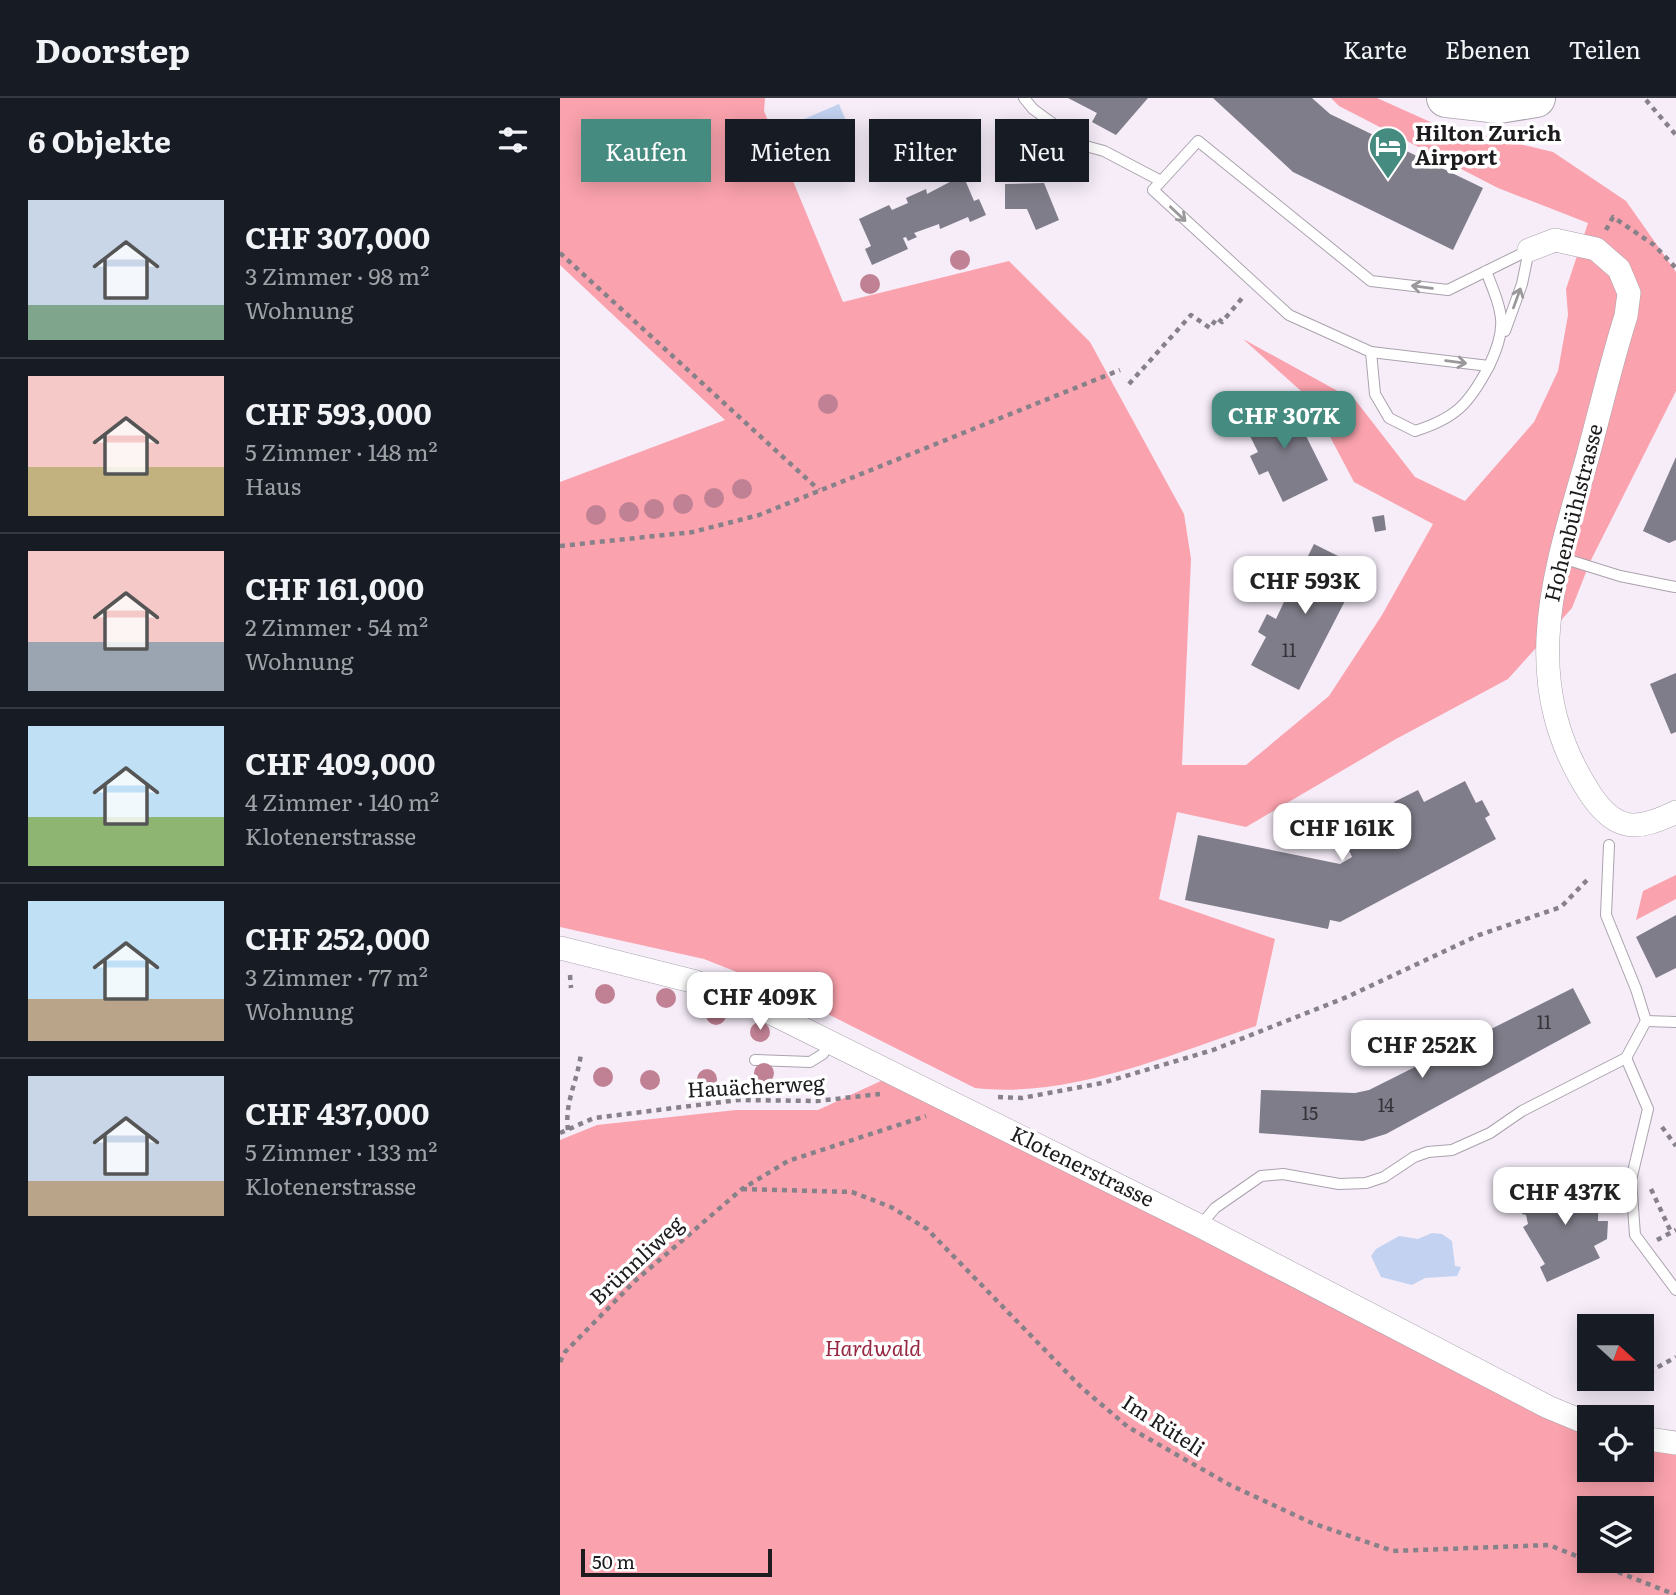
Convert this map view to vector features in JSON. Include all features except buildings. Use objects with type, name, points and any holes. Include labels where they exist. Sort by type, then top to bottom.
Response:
[{"type":"highway","points":[[1446,98],[1480,104],[1536,98]]},
{"type":"street","points":[[1529,250],[1555,240],[1596,249]]},
{"type":"street","name":"Hohenbühlstrasse","points":[[1596,249],[1619,269],[1629,293],[1626,316],[1549,601],[1547,655],[1552,709],[1573,768],[1605,816],[1626,825],[1659,821],[1676,812]]},
{"type":"street","name":"Klotenerstrasse","points":[[560,948],[696,982],[830,1041],[1200,1226],[1548,1407],[1577,1419]]},
{"type":"street","points":[[1654,1440],[1676,1443]]},
{"type":"lane","points":[[1024,98],[1033,109],[1082,145],[1104,151],[1161,181]]},
{"type":"lane","points":[[1489,366],[1371,352],[1290,315],[1153,190],[1198,141],[1371,281],[1448,290],[1529,250]]},
{"type":"lane","points":[[1371,352],[1375,394],[1389,418],[1415,431],[1443,422],[1474,395],[1489,366],[1522,284],[1529,250]]},
{"type":"lane","points":[[1486,271],[1502,313],[1500,344]]},
{"type":"lane","points":[[1559,557],[1620,576],[1675,587]]},
{"type":"lane","points":[[1200,1226],[1215,1208],[1261,1176],[1283,1174],[1339,1184],[1366,1183],[1384,1177],[1414,1157],[1428,1152],[1452,1150],[1490,1133],[1522,1111],[1626,1058],[1646,1021],[1606,915],[1609,845]]},
{"type":"lane","points":[[1646,1021],[1676,1022]]},
{"type":"lane","points":[[755,1060],[810,1062],[823,1054],[830,1041]]},
{"type":"lane","points":[[1626,1058],[1648,1108],[1632,1185],[1635,1235],[1676,1290]]},
{"type":"path","points":[[1646,100],[1676,135]]},
{"type":"path","points":[[1596,249],[1613,217],[1654,245],[1676,268]]},
{"type":"path","points":[[560,253],[819,490]]},
{"type":"path","points":[[1129,384],[1191,315],[1210,328],[1217,318],[1222,322],[1233,309]]},
{"type":"path","points":[[560,546],[693,531],[759,515],[1120,370]]},
{"type":"path","points":[[1043,1095],[1137,1074],[1213,1050],[1347,997],[1479,934],[1561,907]]},
{"type":"path","points":[[568,1130],[563,1118],[578,1078],[581,1053]]},
{"type":"path","name":"Hauächerweg","points":[[560,1133],[594,1118],[737,1100],[817,1101],[868,1096],[914,1084]]},
{"type":"path","name":"Brünnliweg","points":[[560,1362],[565,1352],[635,1281],[742,1189],[788,1161],[934,1113],[951,1102]]},
{"type":"path","points":[[1632,1185],[1650,1188],[1671,1232]]},
{"type":"path","name":"Im Rüteli","points":[[742,1189],[852,1192],[891,1207],[927,1230],[1082,1387],[1128,1427],[1230,1485],[1312,1523],[1393,1551],[1549,1545],[1577,1556]]},
{"type":"path","points":[[1654,1369],[1676,1357]]},
{"type":"path","name":"Im Rüteli","points":[[1620,1573],[1676,1595]]},
{"type":"green space","points":[[560,98],[765,98],[764,111],[767,119],[725,119],[725,182],[793,182],[843,302],[1009,261],[1090,342],[1184,514],[1191,559],[1182,765],[1246,765],[1329,696],[1382,615],[1433,524],[1354,482],[1310,399],[1243,339],[1356,401],[1415,477],[1465,501],[1534,422],[1558,371],[1568,315],[1566,289],[1588,223],[1498,188],[1339,106],[1331,98],[1377,98],[1435,124],[1553,152],[1626,201],[1676,272],[1676,391],[1590,562],[1572,608],[1508,679],[1396,739],[1246,827],[1177,812],[1159,899],[1275,939],[1256,1026],[1154,1061],[1082,1081],[1010,1090],[975,1088],[770,985],[704,959],[560,927],[560,482],[725,420],[560,265]]},
{"type":"green space","points":[[1676,875],[1676,899],[1636,920],[1643,891]]},
{"type":"green space","name":"Hardwald","points":[[883,1080],[1577,1426],[1577,1482],[1654,1482],[1654,1447],[1676,1447],[1676,1595],[560,1595],[560,1140],[597,1125],[736,1110],[818,1110]]},
{"type":"water","points":[[839,104],[845,119],[804,119]]},
{"type":"water","points":[[1432,1233],[1442,1234],[1452,1241],[1455,1266],[1461,1267],[1457,1276],[1425,1278],[1412,1285],[1381,1277],[1371,1256],[1376,1249],[1399,1236],[1418,1239]]},
{"type":"place","name":"Hilton Zurich Airport","points":[[1388,180]]}]
